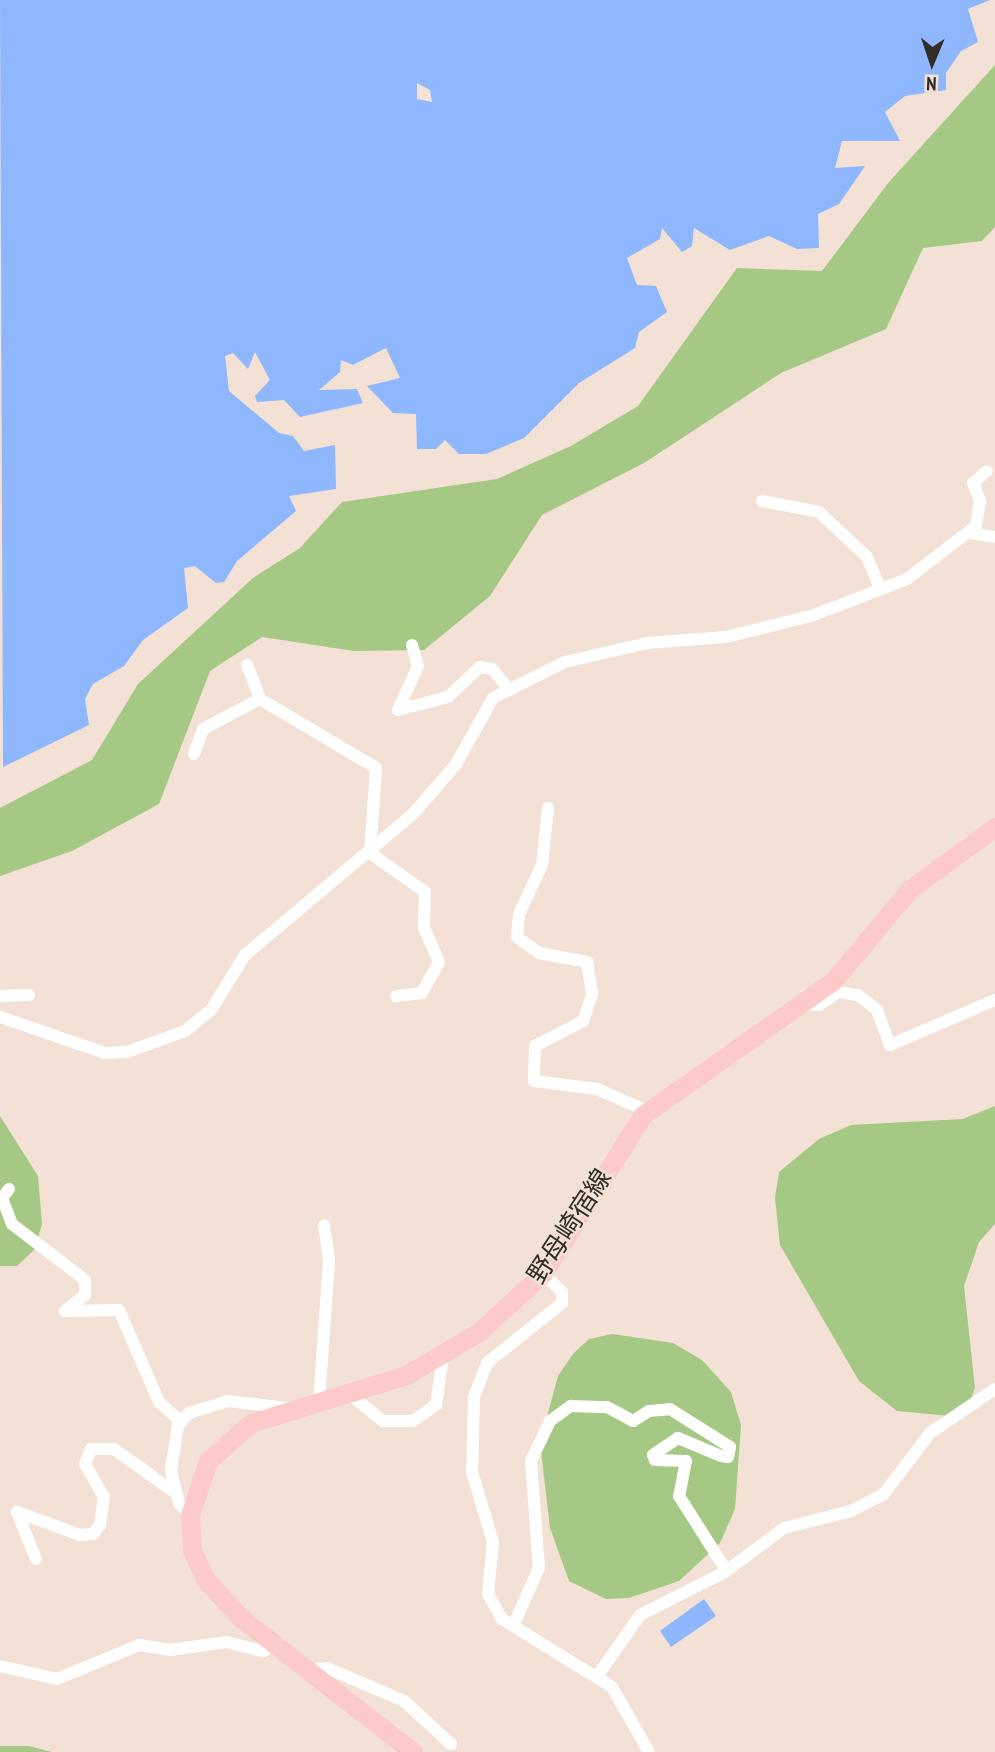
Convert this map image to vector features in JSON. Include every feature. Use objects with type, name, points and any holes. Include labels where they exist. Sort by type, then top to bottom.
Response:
[{"type":"main road","name":"野母崎宿線","points":[[414,1752],[275,1645],[205,1579],[192,1550],[190,1515],[200,1476],[220,1446],[251,1423],[289,1408],[348,1393],[443,1356],[542,1273],[647,1111],[833,981],[910,889],[995,827]]},
{"type":"street","points":[[970,533],[980,501],[973,483],[986,471]]},
{"type":"street","points":[[762,501],[819,512],[867,557],[880,588]]},
{"type":"street","points":[[0,1017],[106,1053],[127,1052],[186,1031],[211,1010],[245,955],[370,853],[456,764],[483,708],[508,688],[581,657],[726,637],[814,615],[907,579],[945,544],[970,533],[995,537]]},
{"type":"street","points":[[412,645],[418,667],[398,710],[448,697],[480,667],[492,669],[508,688]]},
{"type":"street","points":[[247,665],[260,699],[376,768],[370,853]]},
{"type":"street","points":[[194,754],[203,729],[260,699]]},
{"type":"street","points":[[548,808],[542,865],[519,914],[517,937],[539,953],[587,962],[592,995],[583,1021],[535,1046],[534,1081],[597,1089],[647,1111]]},
{"type":"street","points":[[370,853],[420,885],[428,900],[424,928],[438,971],[415,998],[396,996]]},
{"type":"street","points":[[803,1004],[811,1008],[838,992],[859,995],[877,1010],[890,1045],[995,1000]]},
{"type":"street","points":[[0,996],[29,995]]},
{"type":"street","points":[[9,1189],[2,1199],[12,1224],[85,1280],[88,1292],[65,1311],[119,1310],[159,1402],[181,1422]]},
{"type":"street","points":[[319,1401],[329,1260],[324,1225]]},
{"type":"street","points":[[542,1273],[562,1292],[562,1303],[487,1363],[471,1413],[472,1472],[493,1542],[488,1594],[513,1626],[598,1675],[621,1700],[649,1752]]},
{"type":"street","points":[[348,1393],[383,1421],[413,1421],[436,1405],[443,1356]]},
{"type":"street","points":[[598,1675],[640,1615],[726,1570],[784,1528],[851,1511],[883,1495],[930,1433],[995,1389]]},
{"type":"street","points":[[190,1515],[177,1494],[170,1454],[181,1422],[190,1413],[228,1401],[289,1408]]},
{"type":"street","points":[[513,1626],[539,1568],[531,1461],[550,1420],[571,1406],[607,1407],[633,1422],[649,1411],[670,1409],[730,1447],[728,1457],[721,1456],[678,1438],[653,1455],[655,1460],[686,1461],[679,1496],[726,1570]]},
{"type":"street","points":[[36,1559],[17,1512],[80,1535],[93,1534],[100,1525],[104,1497],[85,1464],[91,1449],[114,1449],[177,1494]]},
{"type":"street","points":[[0,1666],[57,1679],[139,1646],[170,1650],[226,1642],[263,1651],[275,1645]]},
{"type":"street","points":[[311,1671],[327,1668],[404,1701],[451,1744]]},
{"type":"green space","points":[[995,65],[995,227],[982,241],[923,248],[886,329],[781,373],[644,463],[542,515],[490,596],[424,650],[354,651],[262,637],[210,671],[159,804],[72,851],[0,876],[0,808],[92,760],[138,684],[253,578],[300,548],[342,502],[497,479],[571,446],[638,406],[737,268],[822,271],[889,182]]},
{"type":"green space","points":[[995,1106],[995,1224],[979,1242],[964,1286],[975,1388],[968,1407],[950,1416],[897,1411],[859,1381],[780,1245],[775,1198],[779,1172],[819,1139],[851,1125],[963,1119]]},
{"type":"green space","points":[[0,1116],[38,1176],[42,1224],[35,1249],[17,1266],[0,1266]]},
{"type":"green space","points":[[612,1334],[673,1343],[702,1360],[731,1392],[741,1425],[735,1509],[720,1543],[679,1581],[629,1598],[606,1599],[569,1581],[550,1528],[540,1443],[558,1376],[573,1354],[589,1339]]},
{"type":"green space","points":[[0,1746],[29,1746],[52,1752],[0,1752]]},
{"type":"water","points":[[0,0],[990,0],[968,9],[978,42],[961,51],[946,73],[946,90],[905,96],[885,112],[900,141],[842,141],[835,168],[865,166],[839,204],[818,214],[819,248],[797,249],[769,236],[730,250],[694,228],[692,246],[682,252],[662,228],[660,239],[627,258],[637,285],[656,286],[667,312],[639,332],[635,348],[579,383],[524,438],[486,454],[459,454],[445,440],[436,449],[417,449],[416,414],[393,413],[367,386],[400,378],[386,348],[353,365],[341,360],[340,372],[319,390],[357,389],[363,403],[300,417],[284,400],[257,402],[255,396],[270,380],[255,352],[248,369],[233,353],[225,356],[229,391],[279,433],[293,436],[304,451],[335,445],[336,489],[289,496],[296,511],[237,561],[224,582],[216,583],[195,566],[184,568],[188,608],[143,640],[124,666],[93,684],[85,699],[89,725],[3,767]],"holes":[[[417,83],[430,90],[432,102],[417,99]]]},
{"type":"water","points":[[704,1599],[716,1616],[671,1647],[660,1631]]}]
